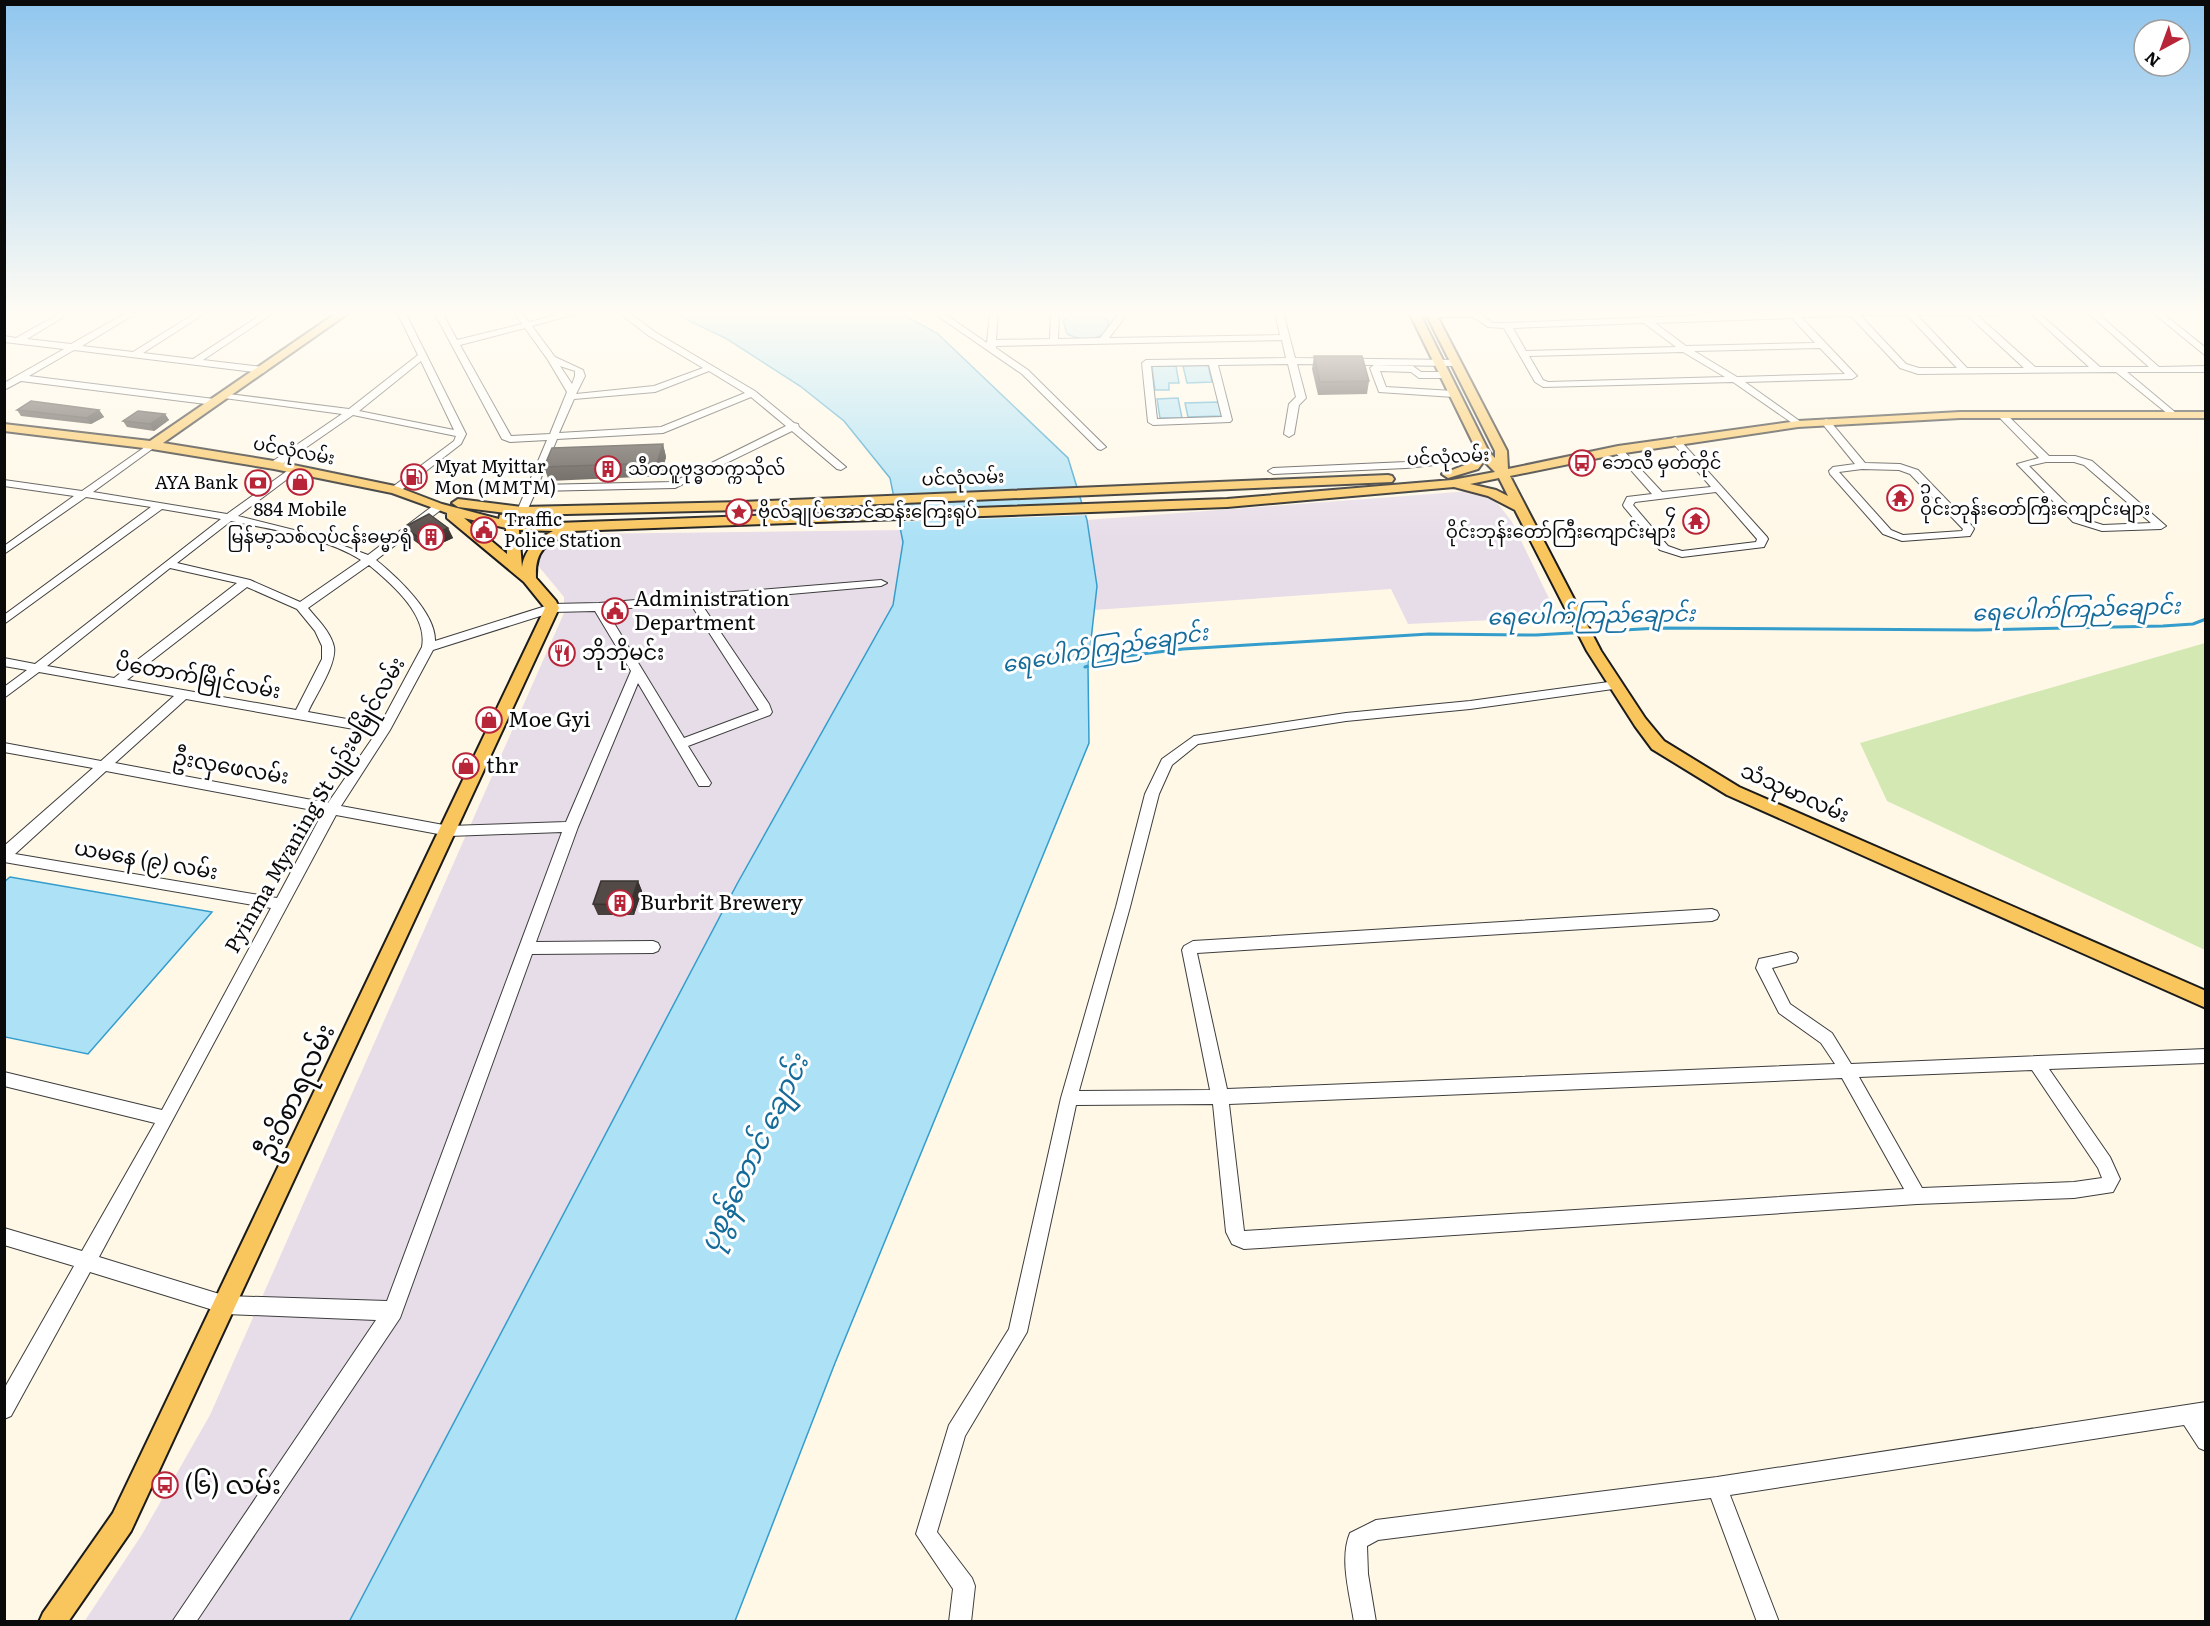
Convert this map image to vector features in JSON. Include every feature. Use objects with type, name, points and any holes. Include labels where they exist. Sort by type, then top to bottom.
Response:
[{"type":"main road","points":[[152,445],[236,388]]},
{"type":"main road","name":"သံသုမာလမ်း","points":[[1452,388],[1484,453],[1502,472],[1594,651],[1640,722],[1658,745],[1733,791],[2205,1000]]},
{"type":"main road","name":"သံသုမာလမ်း","points":[[1470,388],[1510,455],[1502,472]]},
{"type":"main road","name":"ပင်လုံလမ်း","points":[[4,427],[152,445],[274,465],[395,490],[438,507],[512,525],[529,528],[573,528],[1227,503],[1502,472],[1675,440],[1826,422],[2002,415],[2204,416]]},
{"type":"main road","points":[[1448,479],[1474,466],[1484,453]]},
{"type":"main road","points":[[1510,455],[1549,463]]},
{"type":"main road","points":[[1521,508],[1519,493],[1525,475],[1549,463]]},
{"type":"main road","name":"ပင်လုံလမ်း","points":[[742,506],[1136,489],[1406,472],[1448,479]]},
{"type":"main road","points":[[1448,479],[1492,493],[1521,508]]},
{"type":"main road","points":[[395,490],[468,505],[508,519],[512,525],[515,568]]},
{"type":"main road","points":[[468,505],[522,511],[742,506]]},
{"type":"main road","points":[[512,525],[530,516],[671,513],[742,506]]},
{"type":"main road","points":[[438,507],[458,518],[528,579],[547,598],[552,608]]},
{"type":"main road","points":[[528,579],[528,564],[533,550],[557,534],[573,528]]},
{"type":"main road","name":"ဦးဝိစာရလမ်း","points":[[52,1622],[122,1522],[552,608]]},
{"type":"street","points":[[100,388],[214,402]]},
{"type":"street","points":[[274,465],[382,388]]},
{"type":"street","points":[[395,490],[458,442],[461,434],[438,388]]},
{"type":"street","points":[[479,388],[505,437],[516,440],[663,430],[752,393]]},
{"type":"street","points":[[567,388],[571,395]]},
{"type":"street","points":[[522,511],[574,388]]},
{"type":"street","points":[[571,395],[658,388]]},
{"type":"street","points":[[743,388],[795,426],[841,467]]},
{"type":"street","points":[[1043,388],[1101,447]]},
{"type":"street","points":[[1149,388],[1153,422],[1227,420],[1219,388]]},
{"type":"street","points":[[1289,434],[1294,404],[1301,398],[1298,388]]},
{"type":"street","points":[[1381,388],[1382,390],[1455,394]]},
{"type":"street","points":[[1747,388],[1798,424]]},
{"type":"street","points":[[2140,388],[2173,415]]},
{"type":"street","points":[[225,395],[351,412],[461,434]]},
{"type":"street","points":[[2002,415],[2046,459],[2075,459],[2088,463],[2161,526],[2102,528],[2078,520],[2022,464],[2046,459]]},
{"type":"street","points":[[1826,422],[1862,466],[1900,467],[1914,472],[1969,529],[1968,532],[1902,537],[1887,532],[1834,471],[1862,466]]},
{"type":"street","points":[[532,488],[675,485],[795,426]]},
{"type":"street","points":[[1675,440],[1720,489],[1763,538],[1761,545],[1682,554],[1664,548],[1628,505],[1631,499],[1720,489]]},
{"type":"street","points":[[4,551],[152,445]]},
{"type":"street","points":[[1618,450],[1660,496]]},
{"type":"street","points":[[1273,471],[1406,472],[1459,460]]},
{"type":"street","points":[[4,694],[168,564],[294,469]]},
{"type":"street","name":"Pyinma Myaning St ပျဉ်းမမြိုင်လမ်း","points":[[5,484],[161,505],[230,517],[320,538],[369,560],[403,592],[430,626],[428,647],[384,730],[333,807],[166,1119],[5,1408]]},
{"type":"street","points":[[4,621],[161,505]]},
{"type":"street","points":[[301,607],[369,560],[438,507]]},
{"type":"street","points":[[168,564],[246,582],[301,607],[320,630],[328,646],[328,652],[324,669],[300,715]]},
{"type":"street","points":[[116,682],[246,582]]},
{"type":"street","points":[[428,647],[552,608],[599,607],[881,584]]},
{"type":"street","points":[[680,744],[766,712],[765,707],[692,598]]},
{"type":"street","points":[[599,607],[704,783]]},
{"type":"street","name":"ပိတောက်မြိုင်လမ်း","points":[[4,662],[384,730]]},
{"type":"street","points":[[183,1622],[393,1311],[571,827],[637,672]]},
{"type":"street","points":[[960,1622],[963,1586],[926,1534],[956,1432],[1018,1332],[1069,1098],[1152,794],[1167,762],[1194,740],[1324,720],[1470,705],[1616,685]]},
{"type":"street","points":[[4,856],[184,694]]},
{"type":"street","name":"ဦးလှဖေလမ်း","points":[[6,749],[333,807],[449,831],[571,827]]},
{"type":"street","name":"ယမနေ (၉) လမ်း","points":[[4,856],[280,904]]},
{"type":"street","points":[[1712,915],[1193,947],[1188,954],[1220,1097],[1234,1232],[1238,1238],[1244,1240],[1917,1196],[2074,1190],[2107,1186],[2111,1179],[2104,1163],[2037,1065]]},
{"type":"street","points":[[526,948],[653,947]]},
{"type":"street","points":[[1791,958],[1773,959],[1764,963],[1764,968],[1784,1007],[1790,1014],[1826,1036],[1917,1196]]},
{"type":"street","points":[[1069,1098],[1220,1097],[2037,1065],[2205,1056]]},
{"type":"street","points":[[4,1079],[166,1119]]},
{"type":"street","points":[[4,1236],[226,1305],[393,1311]]},
{"type":"street","points":[[1365,1622],[1357,1574],[1357,1540],[1376,1530],[1717,1487],[2197,1413],[2205,1442]]},
{"type":"street","points":[[1717,1487],[1768,1622]]},
{"type":"shaded area","points":[[1470,491],[1486,494],[1499,505],[1512,522],[1558,617],[1408,624],[1391,589],[1094,610],[1097,586],[1087,520]]},
{"type":"shaded area","points":[[901,530],[903,542],[893,605],[737,884],[349,1621],[84,1622],[141,1536],[210,1415],[564,613],[564,597],[540,568],[536,559],[544,548],[574,534]]},
{"type":"green space","points":[[2205,643],[2205,950],[1887,801],[1860,743]]},
{"type":"water","name":"ပုစွန်တောင် ချောင်း","points":[[802,388],[995,388],[1068,458],[1087,520],[1097,586],[1088,667],[1089,743],[835,1363],[735,1621],[349,1622],[737,884],[893,605],[903,542],[890,478],[844,421]]},
{"type":"water","points":[[1155,388],[1169,388],[1169,390],[1155,390]]},
{"type":"water","points":[[1178,398],[1182,418],[1160,418],[1157,399]]},
{"type":"water","points":[[1218,402],[1222,416],[1188,417],[1185,403]]},
{"type":"water","points":[[10,877],[212,912],[88,1054],[5,1037],[4,882]]},
{"type":"pier","points":[[1080,487],[1083,496],[892,504],[890,494]]},
{"type":"pier","points":[[1086,505],[1089,515],[896,522],[894,512]]},
{"type":"building","points":[[31,401],[99,410],[87,418],[17,410]]},
{"type":"building","points":[[138,411],[165,414],[150,424],[123,421]]},
{"type":"building","points":[[663,444],[657,463],[544,467],[552,448]]},
{"type":"building","points":[[429,514],[448,528],[422,540],[404,527]]},
{"type":"building","points":[[601,881],[638,881],[630,905],[593,904]]},
{"type":"waterway","name":"ရေပေါက်ကြည်ချောင်း","points":[[1085,667],[1125,656],[1183,649],[1429,634],[1536,635],[1659,628],[1977,630],[2163,626],[2193,624],[2206,619]]},
{"type":"place","name":"ဘေလီ မှတ်တိုင်","points":[[1582,463]]},
{"type":"place","name":"သီတဂူဗုဒ္ဓတက္ကသိုလ်","points":[[608,469]]},
{"type":"place","name":"Myat Myittar Mon (MMTM)","points":[[414,477]]},
{"type":"place","name":"884 Mobile","points":[[300,482]]},
{"type":"place","name":"AYA Bank","points":[[258,483]]},
{"type":"place","name":"၃ ဝိုင်းဘုန်းတော်ကြီးကျောင်းများ","points":[[1900,498]]},
{"type":"place","name":"ဗိုလ်ချုပ်အောင်ဆန်းကြေးရုပ်","points":[[739,512]]},
{"type":"place","name":"၄ ဝိုင်းဘုန်းတော်ကြီးကျောင်းများ","points":[[1696,521]]},
{"type":"place","name":"Traffic Police Station","points":[[484,530]]},
{"type":"place","name":"မြန်မာ့သစ်လုပ်ငန်းဓမ္မာရုံ","points":[[431,537]]},
{"type":"place","name":"Administration Department","points":[[615,611]]},
{"type":"place","name":"ဘိုဘိုမင်း","points":[[562,653]]},
{"type":"place","name":"Moe Gyi","points":[[489,720]]},
{"type":"place","name":"thr","points":[[466,766]]},
{"type":"place","name":"Burbrit Brewery","points":[[620,903]]},
{"type":"place","name":"(၆) လမ်း","points":[[165,1485]]}]
